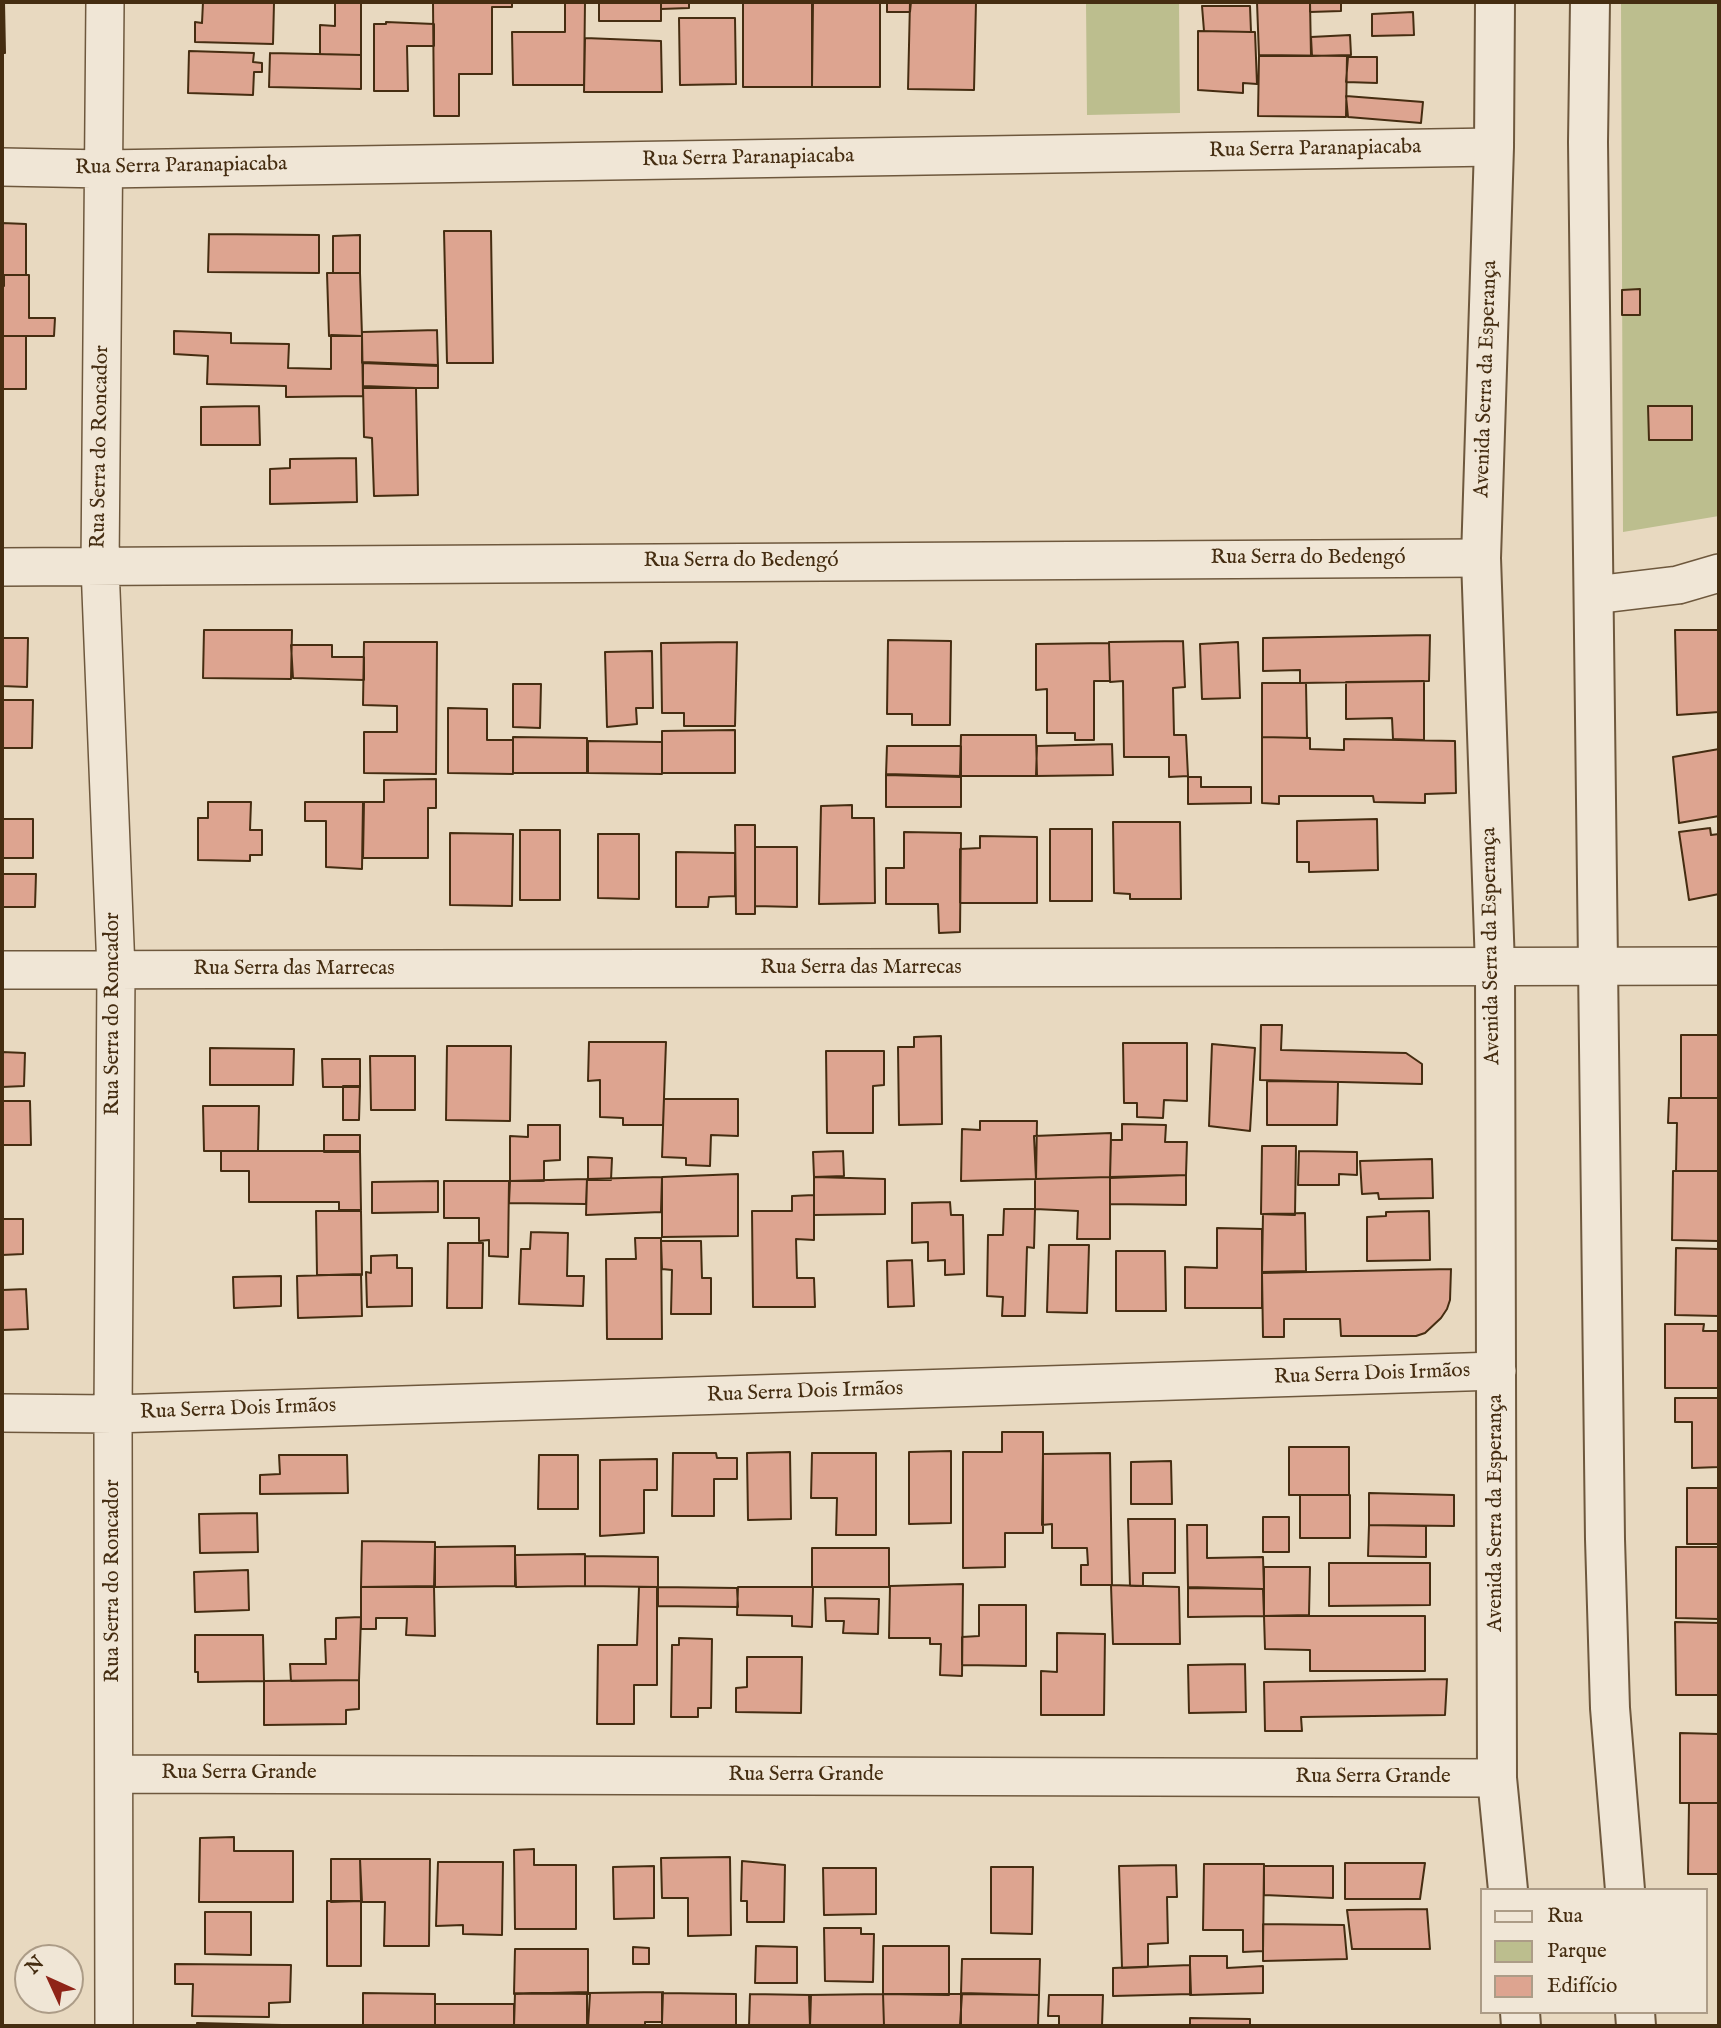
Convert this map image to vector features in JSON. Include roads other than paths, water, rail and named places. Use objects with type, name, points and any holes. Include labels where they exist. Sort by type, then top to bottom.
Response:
[{"type":"street","name":"Rua Serra do Roncador","points":[[105,2],[100,566],[116,970],[113,1414],[114,2026]]},
{"type":"street","name":"Avenida Serra da Esperança","points":[[1495,2],[1494,147],[1481,558],[1494,967],[1497,1779],[1508,1888]]},
{"type":"street","points":[[1590,2],[1588,142],[1606,1578],[1610,1708],[1625,1888]]},
{"type":"street","name":"Rua Serra Paranapiacaba","points":[[2,167],[104,169],[1494,147]]},
{"type":"street","name":"Rua Serra do Bedengó","points":[[2,566],[1481,558]]},
{"type":"street","points":[[1594,595],[1678,586],[1719,573]]},
{"type":"street","name":"Rua Serra das Marrecas","points":[[2,970],[1719,966]]},
{"type":"street","name":"Rua Serra Dois Irmãos","points":[[2,1413],[113,1414],[1497,1371]]},
{"type":"street","name":"Rua Serra Grande","points":[[115,1774],[1497,1779]]}]
